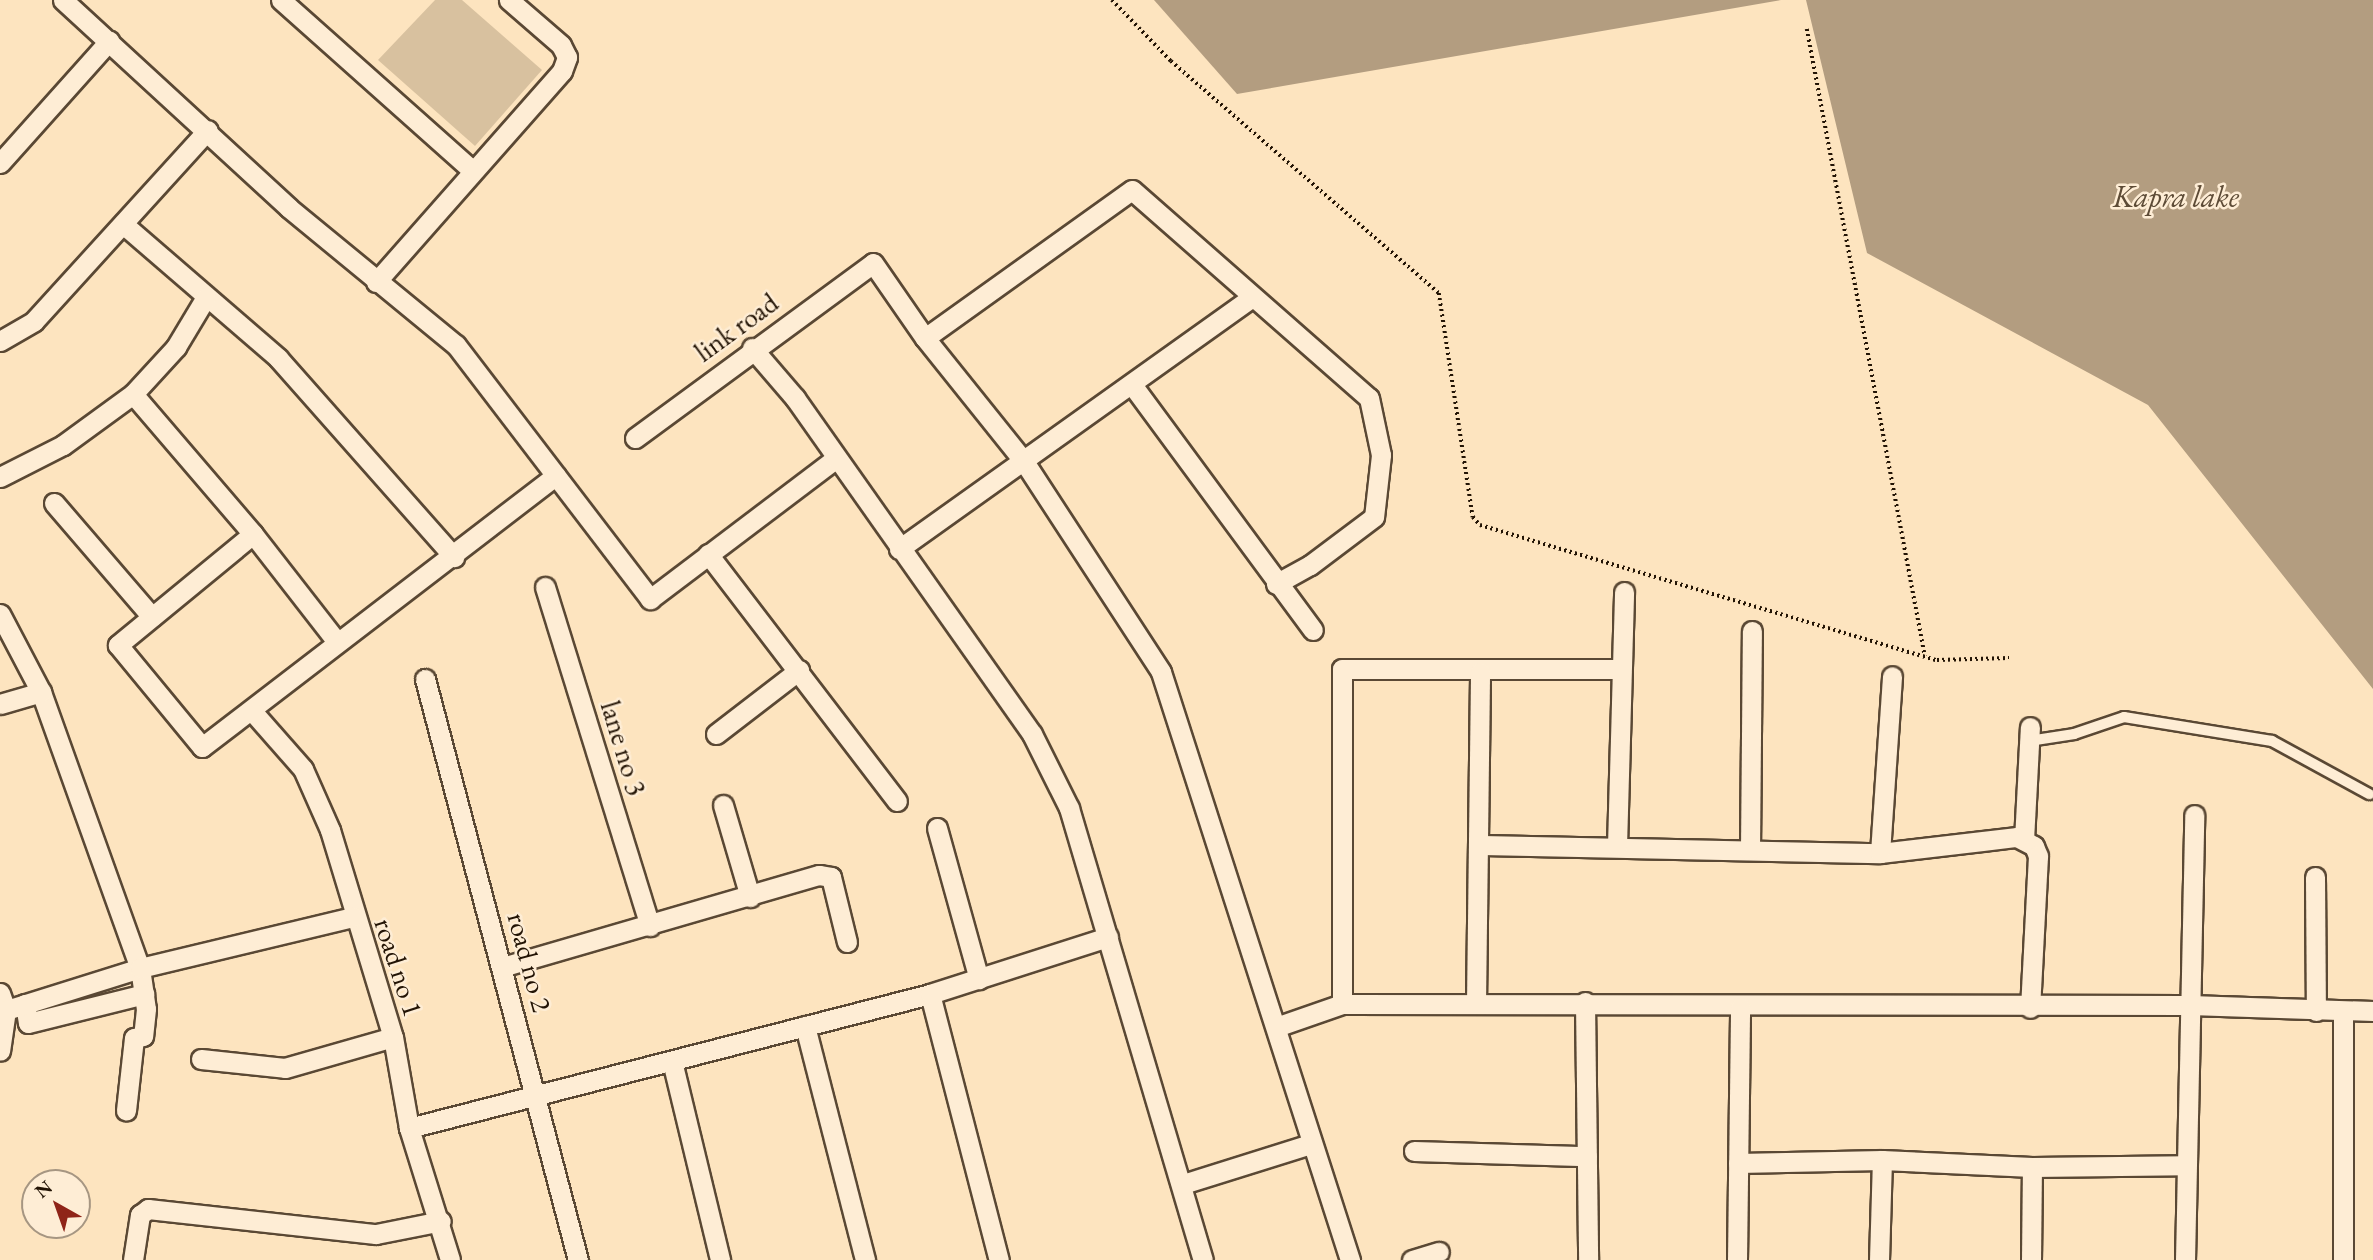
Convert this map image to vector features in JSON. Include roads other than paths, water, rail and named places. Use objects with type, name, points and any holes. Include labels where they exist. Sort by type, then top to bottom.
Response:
[{"type":"street","points":[[63,0],[376,282],[456,345],[650,598],[834,460]]},
{"type":"street","points":[[281,0],[473,171]]},
{"type":"street","points":[[376,282],[562,71],[567,57],[561,45],[509,0]]},
{"type":"street","points":[[0,163],[109,41]]},
{"type":"street","points":[[0,341],[34,321],[208,130]]},
{"type":"street","points":[[1276,584],[1318,560],[1374,517],[1381,455],[1369,398],[1132,190],[925,338],[1025,463],[1161,672],[1350,1260]]},
{"type":"street","points":[[122,224],[278,358],[454,557]]},
{"type":"street","name":"link road","points":[[635,438],[752,348],[873,263],[925,338]]},
{"type":"street","points":[[0,477],[63,445],[133,394],[176,347],[206,297]]},
{"type":"street","points":[[899,549],[1133,386],[1252,297]]},
{"type":"street","points":[[752,348],[794,398],[834,460],[1032,734],[1069,808],[1183,1184],[1203,1260]]},
{"type":"street","points":[[1133,386],[1276,584],[1313,630]]},
{"type":"street","points":[[133,394],[253,534],[337,642]]},
{"type":"street","points":[[253,534],[118,645],[202,747],[252,711],[337,642],[454,557],[555,475]]},
{"type":"street","points":[[54,503],[152,617]]},
{"type":"street","points":[[708,554],[897,801]]},
{"type":"street","name":"lane no 3","points":[[545,587],[650,926]]},
{"type":"street","points":[[1616,846],[1625,592]]},
{"type":"street","points":[[0,614],[41,692],[140,968],[144,993],[143,1037],[134,1038],[126,1111]]},
{"type":"street","points":[[1750,850],[1752,631]]},
{"type":"street","points":[[1342,1004],[1342,670],[1480,672],[1621,669]]},
{"type":"street","points":[[716,734],[799,670]]},
{"type":"street","points":[[1476,1004],[1482,845],[1480,672]]},
{"type":"street","points":[[1880,853],[1892,676]]},
{"type":"street","name":"road no 2","points":[[425,679],[578,1260]]},
{"type":"street","points":[[0,704],[41,692]]},
{"type":"street","name":"road no 1","points":[[252,711],[288,751],[312,786],[330,830],[353,917],[393,1038],[409,1128],[441,1221],[450,1260]]},
{"type":"street","points":[[2024,841],[2030,734]]},
{"type":"street","points":[[723,805],[750,897]]},
{"type":"street","points":[[2185,1260],[2194,815]]},
{"type":"street","points":[[937,828],[979,979]]},
{"type":"street","points":[[1482,845],[1880,853],[2008,836],[2024,841],[2038,856],[2030,1008]]},
{"type":"street","points":[[502,967],[826,874],[831,877],[847,942]]},
{"type":"street","points":[[2315,877],[2316,1011]]},
{"type":"street","points":[[0,1051],[2,1005],[25,1004],[140,968],[353,917]]},
{"type":"street","points":[[409,1128],[930,993],[1108,937]]},
{"type":"street","points":[[25,1004],[28,1023],[144,993]]},
{"type":"street","points":[[930,993],[999,1260]]},
{"type":"street","points":[[1276,1027],[1342,1004],[1585,1002],[1740,1007],[2030,1008],[2190,1005],[2373,1011]]},
{"type":"street","points":[[1585,1002],[1588,1260]]},
{"type":"street","points":[[1738,1260],[1740,1007]]},
{"type":"street","points":[[2343,1012],[2343,1260]]},
{"type":"street","points":[[805,1026],[865,1260]]},
{"type":"street","points":[[201,1059],[285,1068],[393,1038]]},
{"type":"street","points":[[673,1061],[720,1260]]},
{"type":"street","points":[[1183,1184],[1311,1144]]},
{"type":"street","points":[[1414,1151],[1587,1156]]},
{"type":"street","points":[[1738,1163],[1882,1160],[2032,1167],[2185,1165]]},
{"type":"street","points":[[1879,1260],[1882,1160]]},
{"type":"street","points":[[2031,1260],[2032,1167]]},
{"type":"street","points":[[133,1260],[140,1215],[148,1209],[376,1234],[441,1221]]},
{"type":"street","points":[[1412,1260],[1438,1252]]},
{"type":"lane","points":[[2030,734],[2074,734],[2124,717],[2272,741],[2369,794]]},
{"type":"water","points":[[1154,0],[1781,0],[1237,94]]},
{"type":"water","name":"Kapra lake","points":[[1806,0],[2373,0],[2373,689],[2148,405],[1867,253]]}]
